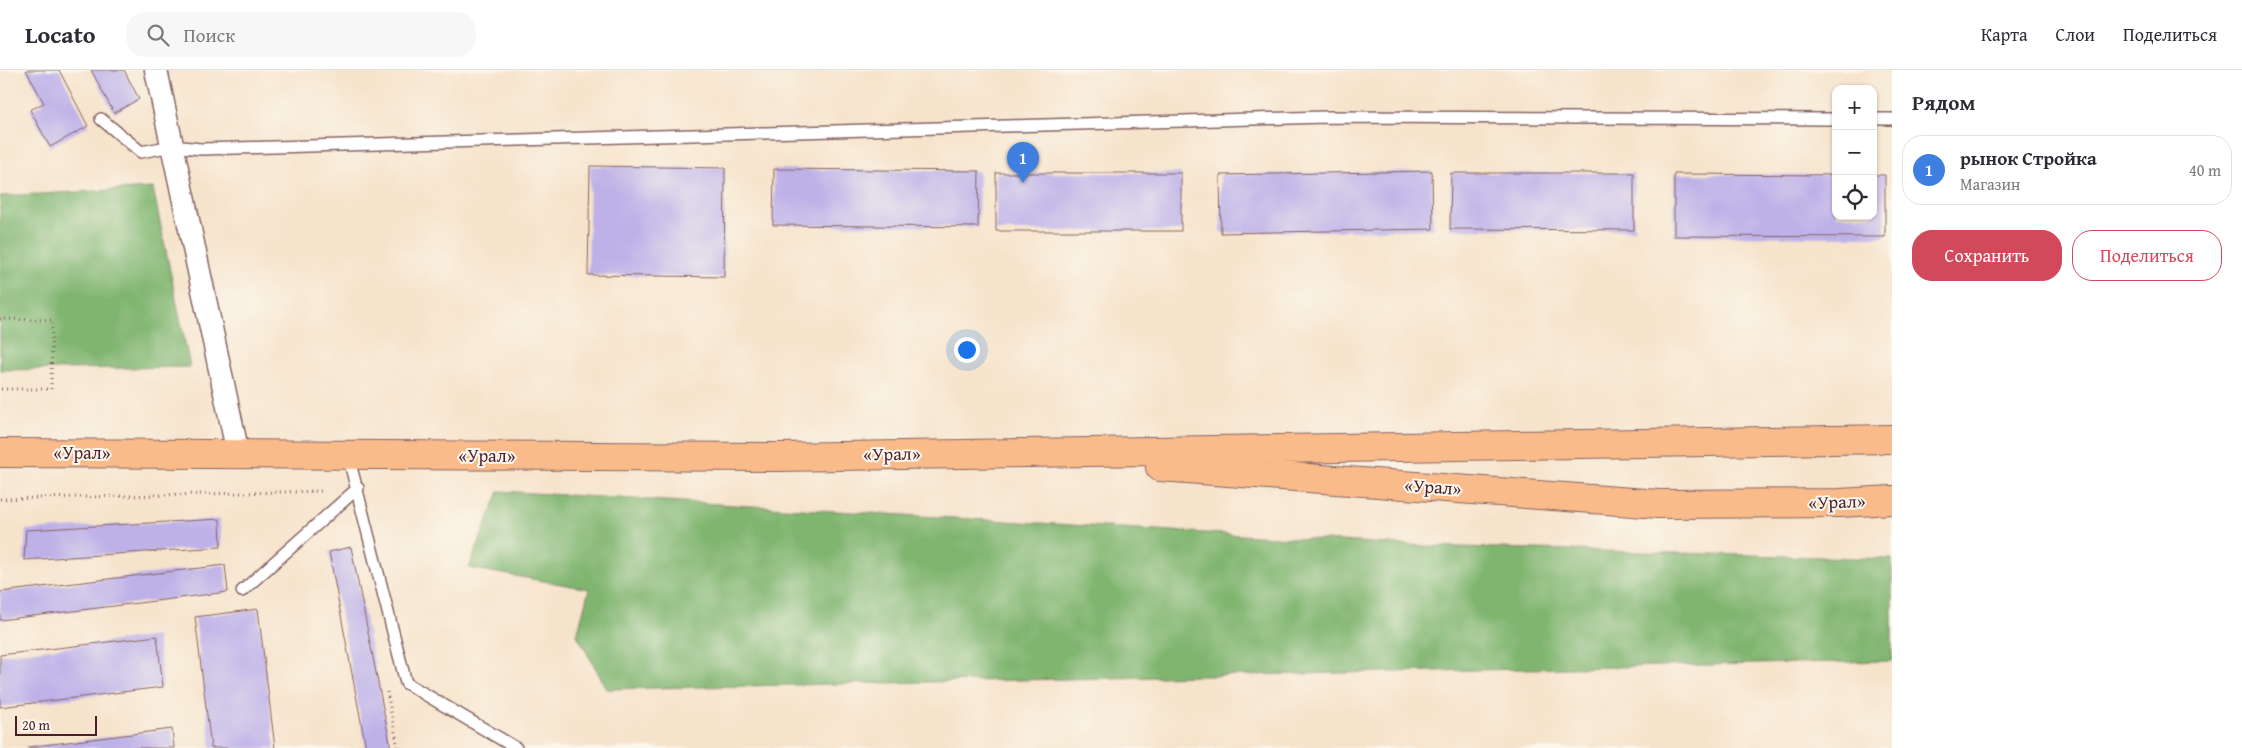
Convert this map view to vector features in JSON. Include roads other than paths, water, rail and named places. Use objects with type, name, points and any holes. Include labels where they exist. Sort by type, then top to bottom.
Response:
[{"type":"highway","name":"«Урал»","points":[[0,453],[779,456],[1450,448],[1892,439]]},
{"type":"highway","name":"«Урал»","points":[[974,453],[1659,504],[1840,503],[1892,500]]},
{"type":"street","points":[[156,70],[238,454]]},
{"type":"lane","points":[[101,119],[141,152],[172,146],[201,149],[875,128],[1326,117],[1832,118]]},
{"type":"lane","points":[[1877,119],[1892,119]]},
{"type":"lane","points":[[348,455],[358,488],[406,683],[516,748]]},
{"type":"lane","points":[[242,591],[358,488]]},
{"type":"place","name":"рынок Стройка","points":[[1023,183]]}]
